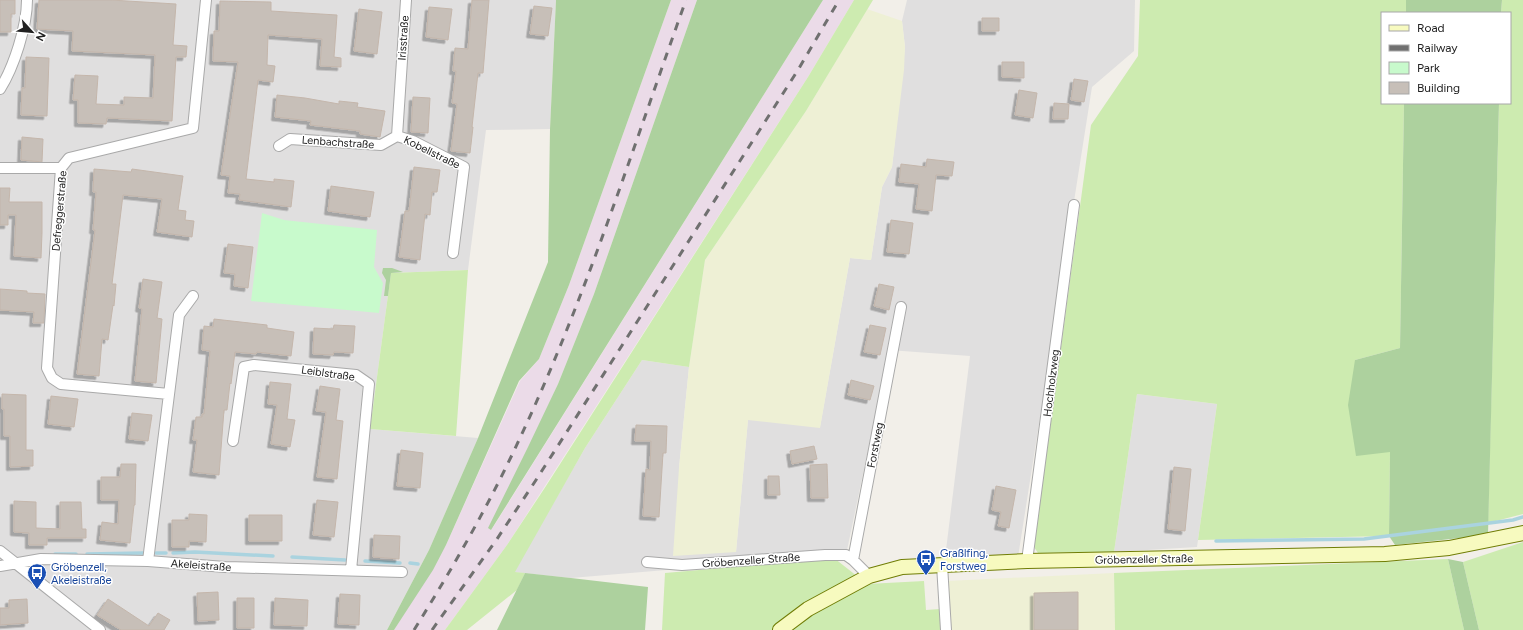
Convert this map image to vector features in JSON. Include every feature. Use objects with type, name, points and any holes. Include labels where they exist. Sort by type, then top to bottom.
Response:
[{"type":"street","points":[[0,89],[7,78],[17,49],[27,11],[27,0]]},
{"type":"street","name":"Defreggerstraße","points":[[169,394],[61,384],[52,378],[47,368],[61,168],[69,158],[193,128],[206,0]]},
{"type":"street","name":"Irisstraße","points":[[401,76],[406,0]]},
{"type":"street","name":"Kobellstraße","points":[[401,76],[397,136],[413,141],[464,167],[452,253]]},
{"type":"street","name":"Lenbachstraße","points":[[279,146],[290,139],[381,146],[397,136]]},
{"type":"street","points":[[0,168],[61,168]]},
{"type":"street","name":"Hochholzweg","points":[[1027,561],[1074,205]]},
{"type":"street","points":[[148,561],[179,315],[193,296]]},
{"type":"street","name":"Forstweg","points":[[853,560],[901,307]]},
{"type":"street","name":"Leiblstraße","points":[[233,441],[244,367],[254,365],[356,375],[369,384],[352,570]]},
{"type":"street","name":"Gröbenzeller Straße","points":[[780,630],[808,608],[869,576],[902,567],[1027,561],[1385,554],[1449,548],[1523,534]]},
{"type":"street","points":[[0,551],[100,630]]},
{"type":"street","name":"Gröbenzeller Straße","points":[[647,562],[682,565],[825,555],[846,555],[853,560]]},
{"type":"street","name":"Akeleistraße","points":[[0,566],[41,559],[148,561],[225,567],[402,572]]},
{"type":"street","points":[[853,560],[869,576]]},
{"type":"street","points":[[942,565],[946,630]]},
{"type":"shaded area","points":[[0,0],[556,0],[550,129],[486,130],[468,270],[391,273],[370,429],[478,438],[429,550],[387,630],[0,630]]},
{"type":"shaded area","points":[[671,0],[697,0],[594,294],[558,384],[492,529],[823,0],[854,0],[808,77],[507,545],[445,630],[394,630],[446,545],[520,381],[539,359],[569,285]]},
{"type":"shaded area","points":[[907,0],[1135,0],[1134,51],[1092,87],[1018,557],[945,558],[970,356],[889,350],[846,555],[571,578],[514,572],[585,448],[642,360],[689,367],[679,468],[736,552],[748,419],[820,427],[850,258],[871,260],[882,187],[892,167],[905,47],[902,21]]},
{"type":"shaded area","points":[[1137,394],[1217,404],[1197,547],[1114,552]]},
{"type":"green space","points":[[556,0],[671,0],[569,285],[539,359],[519,381],[446,545],[433,570],[394,630],[387,630],[429,550],[478,438],[548,262],[550,129]]},
{"type":"green space","points":[[697,0],[823,0],[491,530],[488,528],[558,384],[594,294]]},
{"type":"green space","points":[[854,0],[873,0],[806,111],[705,260],[689,367],[642,360],[585,448],[515,572],[525,573],[517,590],[467,630],[445,630],[507,545],[546,486],[808,77]]},
{"type":"green space","points":[[1140,0],[1406,0],[1406,12],[1381,12],[1381,104],[1404,104],[1400,348],[1355,360],[1390,452],[1389,536],[1198,540],[1217,404],[1137,394],[1114,552],[1038,553],[1034,547],[1091,125],[1138,56]]},
{"type":"green space","points":[[1406,0],[1502,0],[1501,12],[1406,12]]},
{"type":"green space","points":[[1502,0],[1523,0],[1523,514],[1488,523],[1499,104],[1511,104],[1511,12],[1501,12]]},
{"type":"green space","points":[[867,9],[902,21],[905,47],[904,70],[892,167],[882,187],[871,260],[850,258],[820,428],[748,420],[736,552],[673,556],[679,468],[689,367],[705,260],[806,111]]},
{"type":"green space","points":[[1404,104],[1499,104],[1488,535],[1395,545],[1389,536],[1390,452],[1356,456],[1348,405],[1355,360],[1400,348]]},
{"type":"green space","points":[[262,213],[284,220],[377,230],[374,267],[383,283],[379,313],[251,301]]},
{"type":"green space","points":[[383,268],[392,268],[403,272],[391,273],[388,296],[384,296],[386,280],[382,273]]},
{"type":"green space","points":[[468,270],[456,436],[370,429],[391,273]]},
{"type":"green space","points":[[1523,542],[1523,630],[1479,630],[1463,562]]},
{"type":"green space","points":[[834,558],[867,584],[924,581],[926,610],[940,609],[941,630],[662,630],[665,573]]},
{"type":"green space","points":[[1448,559],[1464,630],[1115,630],[1114,573]]},
{"type":"green space","points":[[1448,559],[1463,562],[1479,630],[1464,630]]},
{"type":"green space","points":[[525,573],[648,587],[645,630],[497,630]]},
{"type":"green space","points":[[1114,573],[1115,630],[951,630],[947,581]]},
{"type":"building","points":[[0,0],[15,0],[15,14],[11,14],[11,32],[0,32]]},
{"type":"building","points":[[39,0],[111,0],[176,4],[173,45],[187,46],[186,57],[176,57],[172,121],[107,118],[106,124],[78,123],[78,100],[73,100],[75,75],[98,76],[96,104],[124,105],[124,97],[153,98],[155,55],[72,51],[73,31],[37,29]]},
{"type":"building","points":[[472,0],[489,0],[483,73],[478,73],[470,153],[451,151],[457,104],[452,103],[456,71],[453,71],[455,48],[468,49]]},
{"type":"building","points":[[220,1],[271,2],[271,11],[337,15],[334,57],[341,58],[341,67],[320,66],[322,39],[268,35],[267,65],[275,66],[273,82],[258,80],[246,179],[274,182],[274,179],[294,181],[291,207],[239,200],[240,194],[228,193],[230,176],[221,175],[238,62],[213,61],[214,31],[219,31]]},
{"type":"building","points":[[534,6],[552,8],[548,36],[530,34]]},
{"type":"building","points":[[429,7],[452,9],[448,40],[426,37]]},
{"type":"building","points":[[359,9],[382,12],[377,54],[354,51]]},
{"type":"building","points":[[982,18],[999,18],[999,31],[982,31]]},
{"type":"building","points":[[26,57],[49,58],[47,116],[21,115],[22,88],[25,88]]},
{"type":"building","points":[[1002,62],[1024,62],[1024,78],[1002,77]]},
{"type":"building","points":[[1074,79],[1088,81],[1084,102],[1071,100]]},
{"type":"building","points":[[1019,90],[1037,93],[1033,118],[1015,115]]},
{"type":"building","points":[[277,95],[339,104],[339,101],[358,103],[357,107],[385,111],[380,137],[360,134],[360,131],[310,125],[311,121],[275,117]]},
{"type":"building","points":[[413,97],[430,98],[428,133],[411,132]]},
{"type":"building","points":[[1054,103],[1069,104],[1068,119],[1053,119]]},
{"type":"building","points":[[22,137],[43,139],[42,162],[21,160]]},
{"type":"building","points":[[927,159],[954,162],[952,176],[936,175],[932,211],[916,209],[919,184],[899,182],[901,164],[926,167]]},
{"type":"building","points":[[414,167],[440,170],[437,192],[432,192],[430,215],[425,214],[420,260],[399,257],[405,211],[409,211]]},
{"type":"building","points":[[94,169],[131,172],[132,169],[183,176],[178,210],[186,211],[185,220],[194,221],[192,237],[157,232],[162,199],[123,195],[112,284],[116,284],[114,306],[113,305],[108,340],[102,339],[99,376],[77,374],[95,230],[93,230],[96,192],[93,192]]},
{"type":"building","points":[[331,186],[374,192],[370,217],[328,211]]},
{"type":"building","points":[[0,188],[10,188],[9,202],[42,202],[41,258],[14,256],[16,215],[8,215],[8,225],[0,225]]},
{"type":"building","points":[[891,220],[913,223],[909,254],[887,252]]},
{"type":"building","points":[[228,244],[253,247],[248,288],[234,286],[235,274],[224,273]]},
{"type":"building","points":[[143,279],[162,282],[157,318],[162,319],[156,383],[135,381],[142,309],[139,308]]},
{"type":"building","points":[[879,284],[894,287],[889,310],[874,306]]},
{"type":"building","points":[[0,289],[45,294],[44,323],[33,323],[34,312],[0,310]]},
{"type":"building","points":[[214,319],[267,325],[267,328],[294,332],[291,356],[257,352],[256,354],[235,352],[227,410],[224,410],[219,475],[193,472],[197,440],[193,440],[196,417],[202,417],[202,414],[204,414],[210,351],[202,350],[204,326],[213,327]]},
{"type":"building","points":[[334,325],[355,326],[353,353],[334,352],[333,355],[313,354],[314,328],[333,329]]},
{"type":"building","points":[[870,325],[886,328],[880,355],[864,352]]},
{"type":"building","points":[[851,380],[874,386],[870,400],[848,395]]},
{"type":"building","points":[[270,382],[291,384],[287,419],[295,420],[290,447],[271,444],[277,405],[268,404]]},
{"type":"building","points":[[320,386],[340,389],[336,420],[343,421],[337,479],[317,477],[326,412],[316,411]]},
{"type":"building","points":[[2,394],[26,395],[26,450],[33,450],[33,466],[10,467],[10,436],[4,436],[4,409],[2,409]]},
{"type":"building","points":[[51,396],[78,399],[74,427],[48,424]]},
{"type":"building","points":[[132,413],[152,415],[148,441],[129,439]]},
{"type":"building","points":[[636,425],[667,426],[666,453],[663,453],[659,517],[643,516],[646,469],[650,470],[651,441],[635,441]]},
{"type":"building","points":[[814,446],[817,459],[792,464],[790,451]]},
{"type":"building","points":[[401,450],[423,453],[420,488],[397,486]]},
{"type":"building","points":[[121,464],[136,464],[135,505],[130,543],[100,540],[102,522],[118,524],[119,500],[101,500],[101,477],[120,477]]},
{"type":"building","points":[[827,464],[828,498],[811,498],[810,465]]},
{"type":"building","points":[[1174,467],[1191,469],[1185,531],[1168,529]]},
{"type":"building","points":[[768,476],[779,476],[780,495],[768,495]]},
{"type":"building","points":[[996,486],[1016,490],[1009,528],[998,526],[1001,512],[992,510]]},
{"type":"building","points":[[317,500],[338,502],[334,537],[313,535]]},
{"type":"building","points":[[14,501],[36,502],[36,528],[60,529],[60,502],[81,502],[82,529],[86,529],[86,538],[47,538],[47,545],[29,545],[29,533],[14,532]]},
{"type":"building","points":[[189,514],[207,515],[206,542],[189,541],[189,547],[172,547],[172,520],[189,520]]},
{"type":"building","points":[[249,515],[282,515],[282,541],[249,541]]},
{"type":"building","points":[[374,535],[400,536],[399,559],[373,557]]},
{"type":"building","points":[[218,592],[219,620],[198,621],[197,593]]},
{"type":"building","points":[[1078,592],[1078,630],[1034,630],[1034,593]]},
{"type":"building","points":[[340,594],[360,595],[359,625],[338,624]]},
{"type":"building","points":[[237,598],[254,598],[254,628],[237,628]]},
{"type":"building","points":[[275,598],[308,600],[307,626],[274,625]]},
{"type":"building","points":[[27,599],[28,623],[0,625],[0,608],[9,608],[9,600]]},
{"type":"building","points":[[108,599],[149,626],[158,613],[170,620],[164,630],[121,630],[97,615]]},
{"type":"waterway","points":[[1216,541],[1364,539],[1513,520],[1523,517]]},
{"type":"waterway","points":[[173,553],[195,552],[273,556]]},
{"type":"waterway","points":[[87,554],[143,553]]},
{"type":"waterway","points":[[156,553],[166,553]]},
{"type":"waterway","points":[[55,554],[76,554]]},
{"type":"waterway","points":[[292,557],[345,560]]},
{"type":"waterway","points":[[365,561],[400,563]]},
{"type":"waterway","points":[[410,563],[418,564]]},
{"type":"railway","points":[[414,630],[483,513],[519,440],[543,386],[566,332],[608,222],[686,0]]},
{"type":"railway","points":[[432,630],[497,539],[536,480],[798,70],[839,0]]},
{"type":"place","name":"Graßlfing, Forstweg","points":[[926,576]]},
{"type":"place","name":"Gröbenzell, Akeleistraße","points":[[37,590]]}]
